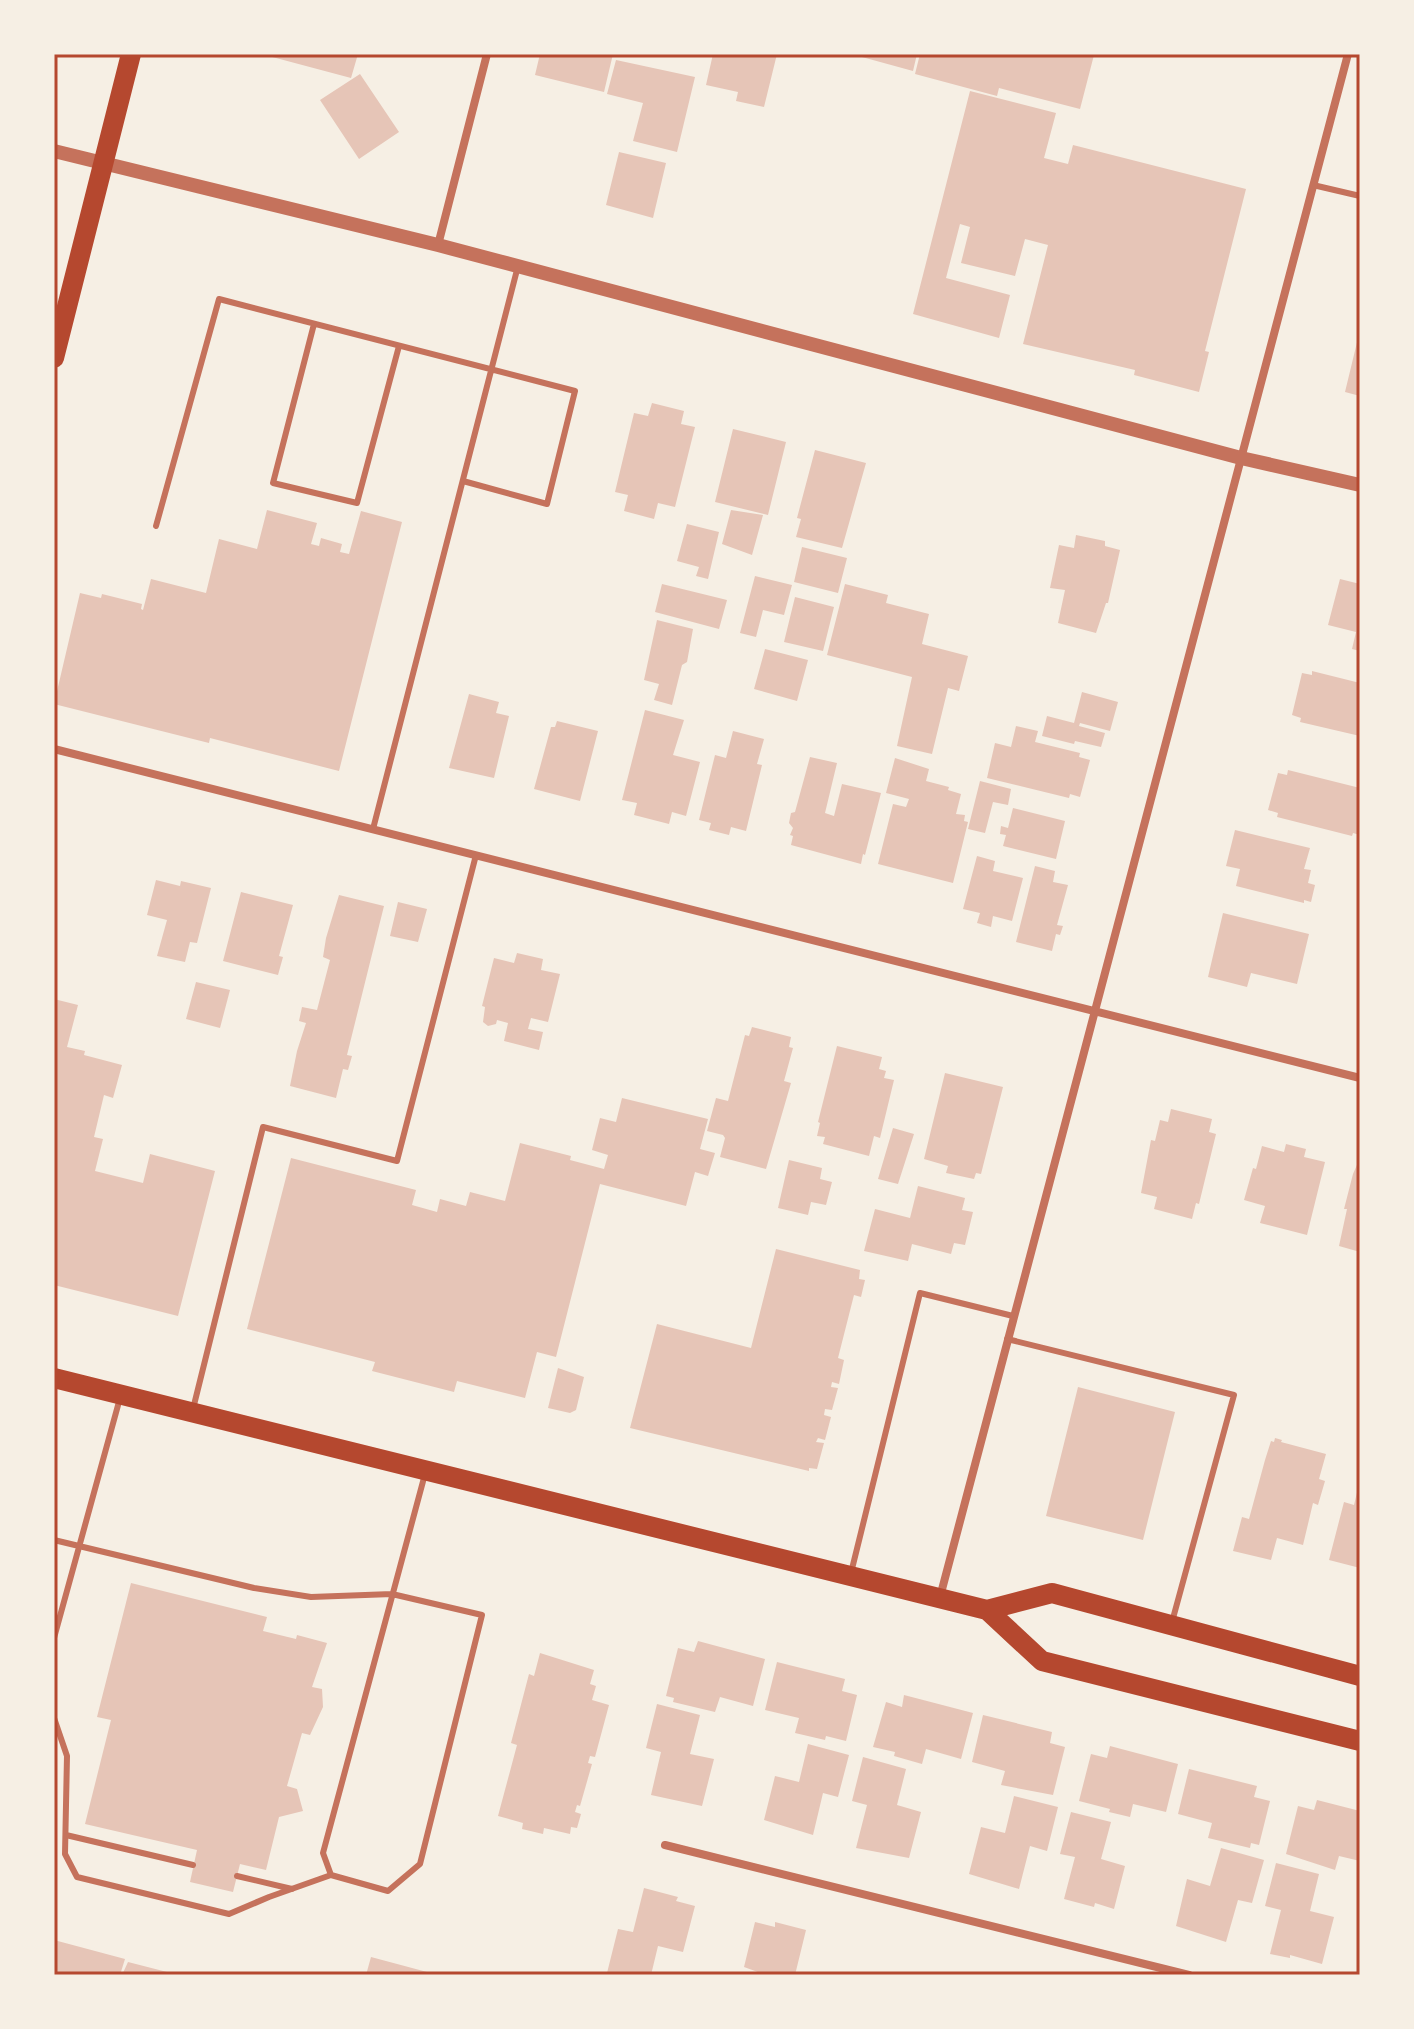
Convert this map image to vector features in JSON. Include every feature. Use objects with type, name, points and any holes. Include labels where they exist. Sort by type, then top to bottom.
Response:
[{"type":"main road","points":[[54,358],[131,54]]},
{"type":"main road","points":[[54,1378],[987,1610],[1042,1661],[1360,1741]]},
{"type":"main road","points":[[987,1610],[1052,1593],[1360,1676]]},
{"type":"street","points":[[438,245],[487,54]]},
{"type":"street","points":[[940,1597],[1348,54]]},
{"type":"street","points":[[54,151],[438,245],[1241,458],[1360,485]]},
{"type":"street","points":[[54,749],[1360,1078]]},
{"type":"street","points":[[665,1845],[1189,1975]]},
{"type":"lane","points":[[1313,185],[1360,196]]},
{"type":"lane","points":[[373,829],[518,266]]},
{"type":"lane","points":[[156,526],[219,299],[575,391],[547,504],[463,481]]},
{"type":"lane","points":[[314,324],[273,483],[357,503],[399,346]]},
{"type":"lane","points":[[192,1412],[263,1127],[397,1161],[476,855]]},
{"type":"lane","points":[[851,1575],[920,1293],[1013,1316]]},
{"type":"lane","points":[[1007,1339],[1234,1395],[1171,1625]]},
{"type":"lane","points":[[54,1638],[121,1395]]},
{"type":"lane","points":[[331,1875],[323,1853],[426,1470]]},
{"type":"lane","points":[[54,1540],[254,1588],[311,1597],[392,1594],[482,1615],[420,1864],[388,1891],[331,1875],[229,1914],[77,1877],[65,1854],[67,1756],[54,1718]]},
{"type":"lane","points":[[66,1835],[193,1865]]},
{"type":"lane","points":[[237,1876],[292,1889]]},
{"type":"building","points":[[261,54],[358,54],[351,78]]},
{"type":"building","points":[[540,54],[613,54],[604,92],[535,75]]},
{"type":"building","points":[[713,54],[777,54],[764,107],[736,101],[738,92],[706,85]]},
{"type":"building","points":[[851,54],[917,54],[913,71]]},
{"type":"building","points":[[920,54],[1094,55],[1080,109],[999,88],[997,96],[915,74]]},
{"type":"building","points":[[616,60],[695,77],[677,152],[633,141],[643,103],[607,94]]},
{"type":"building","points":[[360,74],[399,132],[359,159],[320,100]]},
{"type":"building","points":[[970,91],[1056,113],[1044,158],[1068,164],[1073,145],[1246,189],[1205,351],[1209,352],[1199,392],[1134,375],[1135,370],[1023,344],[1048,245],[1025,239],[1015,276],[961,263],[970,227],[960,224],[946,278],[1010,295],[999,338],[913,314]]},
{"type":"building","points":[[619,152],[666,163],[653,218],[606,205]]},
{"type":"building","points":[[1360,334],[1360,396],[1345,392]]},
{"type":"building","points":[[652,403],[684,411],[681,424],[695,427],[675,507],[658,503],[654,519],[624,511],[628,495],[615,492],[634,413],[648,416]]},
{"type":"building","points":[[733,429],[786,442],[768,515],[715,502]]},
{"type":"building","points":[[815,450],[866,463],[842,548],[796,537],[801,519],[797,518]]},
{"type":"building","points":[[267,510],[317,523],[311,544],[319,546],[321,538],[342,544],[340,552],[349,554],[361,511],[402,522],[339,771],[210,738],[209,743],[54,704],[80,593],[101,598],[102,594],[142,604],[143,610],[151,579],[206,593],[219,539],[257,549]]},
{"type":"building","points":[[731,510],[763,515],[752,555],[722,544]]},
{"type":"building","points":[[687,524],[719,532],[708,579],[696,576],[699,567],[677,561]]},
{"type":"building","points":[[1076,535],[1105,541],[1105,546],[1120,550],[1108,603],[1096,633],[1058,623],[1065,590],[1050,588],[1059,545],[1074,548]]},
{"type":"building","points":[[802,547],[847,558],[838,593],[794,582]]},
{"type":"building","points":[[755,576],[792,585],[784,615],[763,610],[756,637],[740,633]]},
{"type":"building","points":[[1340,579],[1360,584],[1360,651],[1352,649],[1356,632],[1328,625]]},
{"type":"building","points":[[662,584],[727,600],[719,629],[655,612]]},
{"type":"building","points":[[845,584],[888,595],[886,603],[929,614],[922,644],[968,656],[959,691],[948,688],[932,754],[897,746],[912,677],[827,655]]},
{"type":"building","points":[[795,597],[834,607],[823,651],[784,642]]},
{"type":"building","points":[[657,620],[693,629],[687,662],[682,665],[672,705],[654,700],[659,684],[644,680]]},
{"type":"building","points":[[765,649],[808,660],[797,701],[754,689]]},
{"type":"building","points":[[1312,671],[1360,683],[1360,736],[1300,722],[1301,718],[1292,715],[1302,673],[1312,675]]},
{"type":"building","points":[[1082,692],[1118,702],[1110,731],[1080,723],[1079,726],[1105,733],[1101,747],[1042,736],[1047,716],[1074,723]]},
{"type":"building","points":[[469,694],[499,702],[496,713],[509,716],[494,778],[449,768]]},
{"type":"building","points":[[645,710],[684,720],[673,755],[700,762],[686,816],[672,812],[669,824],[634,815],[637,803],[622,800]]},
{"type":"building","points":[[557,721],[598,731],[580,801],[534,789],[551,727],[555,727]]},
{"type":"building","points":[[1016,726],[1038,731],[1035,742],[1080,753],[1079,757],[1090,760],[1080,797],[1070,794],[1069,798],[987,778],[995,743],[1011,747]]},
{"type":"building","points":[[733,731],[764,739],[757,764],[762,765],[746,831],[731,827],[729,835],[709,830],[711,823],[699,820],[715,755],[726,758]]},
{"type":"building","points":[[810,757],[837,763],[825,813],[834,816],[842,784],[881,793],[861,864],[791,845],[791,813],[795,812]]},
{"type":"building","points":[[895,758],[929,769],[926,781],[961,794],[956,814],[965,815],[964,821],[968,822],[953,883],[878,864],[893,804],[906,807],[909,799],[886,793]]},
{"type":"building","points":[[1288,770],[1360,788],[1360,835],[1353,833],[1352,836],[1277,817],[1278,813],[1268,810],[1278,773],[1287,775]]},
{"type":"building","points":[[980,781],[1011,789],[1008,805],[993,802],[985,833],[968,829]]},
{"type":"building","points":[[1013,808],[1065,821],[1056,859],[1003,846],[1006,835],[1000,834],[1001,826],[1008,828]]},
{"type":"building","points":[[1235,830],[1310,848],[1304,869],[1311,870],[1308,883],[1315,885],[1311,902],[1304,900],[1304,903],[1236,886],[1240,869],[1226,866]]},
{"type":"building","points":[[977,856],[995,861],[993,871],[1023,878],[1012,921],[993,916],[991,927],[977,923],[980,913],[963,909]]},
{"type":"building","points":[[1035,866],[1055,871],[1053,882],[1068,885],[1057,925],[1063,926],[1060,935],[1056,934],[1052,951],[1016,942]]},
{"type":"building","points":[[156,880],[180,886],[181,881],[211,888],[197,943],[190,942],[185,962],[157,956],[167,920],[147,915]]},
{"type":"building","points":[[241,892],[293,905],[279,956],[283,957],[278,975],[223,961]]},
{"type":"building","points":[[339,895],[384,906],[347,1055],[352,1056],[348,1070],[343,1069],[336,1098],[290,1086],[306,1023],[299,1021],[302,1007],[317,1010],[330,960],[323,957],[326,938]]},
{"type":"building","points":[[398,902],[427,909],[418,942],[390,936]]},
{"type":"building","points":[[1223,913],[1309,934],[1297,984],[1251,973],[1247,987],[1208,977]]},
{"type":"building","points":[[517,953],[543,959],[541,970],[560,974],[548,1022],[531,1018],[528,1029],[543,1032],[539,1050],[504,1041],[508,1023],[497,1020],[496,1024],[488,1026],[483,1022],[485,1007],[482,1006],[494,958],[514,963]]},
{"type":"building","points":[[196,982],[230,990],[220,1028],[186,1019]]},
{"type":"building","points":[[54,999],[78,1005],[67,1047],[122,1065],[113,1098],[104,1095],[94,1137],[103,1139],[95,1171],[143,1183],[150,1154],[215,1171],[178,1316],[54,1285]]},
{"type":"building","points":[[752,1027],[791,1037],[789,1047],[793,1048],[784,1081],[791,1083],[766,1169],[720,1157],[725,1138],[707,1131],[716,1098],[728,1101],[745,1035],[749,1036]]},
{"type":"building","points":[[837,1046],[882,1057],[879,1069],[886,1071],[884,1078],[894,1080],[880,1138],[874,1136],[869,1156],[823,1144],[825,1137],[817,1136]]},
{"type":"building","points":[[945,1073],[1003,1087],[981,1174],[976,1173],[974,1179],[946,1173],[948,1166],[924,1159]]},
{"type":"building","points":[[622,1098],[708,1119],[700,1149],[715,1153],[708,1176],[695,1172],[686,1206],[600,1184],[556,1357],[537,1352],[525,1398],[457,1381],[454,1392],[372,1371],[375,1362],[247,1329],[291,1158],[416,1190],[412,1205],[437,1212],[440,1199],[466,1206],[470,1192],[505,1201],[520,1143],[571,1156],[570,1160],[604,1169],[608,1155],[592,1150],[600,1118],[616,1122]]},
{"type":"building","points":[[1171,1109],[1212,1119],[1209,1132],[1216,1134],[1199,1204],[1196,1203],[1192,1219],[1154,1209],[1157,1197],[1141,1193],[1151,1140],[1155,1141],[1160,1120],[1168,1122]]},
{"type":"building","points":[[893,1128],[914,1134],[898,1184],[878,1179]]},
{"type":"building","points":[[1286,1144],[1306,1149],[1304,1157],[1325,1162],[1307,1235],[1260,1223],[1265,1206],[1244,1200],[1262,1146],[1284,1152]]},
{"type":"building","points":[[1360,1158],[1360,1252],[1339,1246],[1347,1209],[1344,1209]]},
{"type":"building","points":[[789,1160],[822,1168],[820,1179],[832,1182],[826,1205],[811,1202],[808,1215],[778,1208]]},
{"type":"building","points":[[918,1186],[965,1198],[962,1210],[973,1212],[965,1245],[954,1243],[951,1254],[912,1244],[908,1261],[864,1251],[875,1209],[910,1218]]},
{"type":"building","points":[[776,1249],[860,1270],[859,1279],[865,1280],[861,1297],[854,1295],[838,1358],[844,1360],[839,1384],[832,1382],[831,1387],[838,1388],[832,1410],[825,1409],[824,1415],[831,1417],[825,1440],[818,1438],[816,1442],[824,1443],[817,1469],[809,1468],[809,1471],[630,1428],[657,1324],[751,1348]]},
{"type":"building","points":[[558,1368],[584,1377],[576,1410],[570,1413],[548,1408]]},
{"type":"building","points":[[1078,1387],[1175,1412],[1143,1540],[1046,1516]]},
{"type":"building","points":[[1275,1438],[1326,1454],[1319,1479],[1325,1481],[1318,1505],[1313,1503],[1303,1545],[1277,1538],[1271,1560],[1233,1551],[1242,1517],[1249,1519],[1271,1441],[1274,1442]]},
{"type":"building","points":[[1359,1484],[1360,1568],[1329,1560],[1344,1502],[1354,1505]]},
{"type":"building","points":[[131,1583],[267,1617],[263,1631],[327,1643],[312,1687],[322,1689],[323,1707],[310,1735],[302,1733],[287,1786],[297,1789],[303,1811],[279,1817],[266,1870],[240,1864],[233,1892],[190,1882],[197,1850],[85,1824],[111,1720],[97,1717]]},
{"type":"building","points":[[698,1641],[765,1659],[753,1706],[720,1697],[715,1712],[673,1702],[674,1698],[666,1696],[678,1648],[694,1652]]},
{"type":"building","points":[[540,1653],[594,1670],[590,1684],[596,1686],[592,1700],[609,1705],[595,1757],[590,1756],[588,1763],[592,1764],[580,1806],[577,1805],[575,1812],[581,1814],[577,1828],[571,1827],[570,1834],[544,1828],[543,1834],[522,1829],[523,1823],[498,1816],[517,1745],[511,1743],[529,1674],[534,1676]]},
{"type":"building","points":[[777,1662],[845,1679],[842,1691],[857,1695],[846,1741],[795,1733],[799,1718],[765,1710]]},
{"type":"building","points":[[904,1695],[973,1713],[961,1759],[926,1749],[922,1764],[894,1756],[895,1752],[873,1747],[886,1702],[902,1707]]},
{"type":"building","points":[[657,1704],[700,1715],[690,1754],[714,1759],[702,1806],[651,1795],[661,1752],[646,1748]]},
{"type":"building","points":[[983,1715],[1052,1732],[1050,1743],[1065,1747],[1053,1795],[1001,1785],[1005,1771],[972,1762]]},
{"type":"building","points":[[808,1744],[849,1755],[838,1797],[823,1793],[813,1835],[764,1820],[775,1776],[799,1782]]},
{"type":"building","points":[[1110,1746],[1178,1764],[1166,1812],[1133,1804],[1130,1817],[1079,1801],[1091,1754],[1107,1758]]},
{"type":"building","points":[[863,1757],[906,1769],[897,1805],[921,1812],[909,1858],[856,1848],[867,1805],[852,1801]]},
{"type":"building","points":[[1189,1769],[1257,1786],[1254,1797],[1270,1801],[1259,1845],[1251,1843],[1250,1848],[1208,1838],[1212,1823],[1178,1814]]},
{"type":"building","points":[[1014,1796],[1058,1807],[1047,1851],[1030,1846],[1019,1889],[969,1874],[981,1827],[1005,1833]]},
{"type":"building","points":[[1317,1800],[1360,1811],[1360,1861],[1339,1856],[1335,1870],[1286,1854],[1298,1806],[1314,1810]]},
{"type":"building","points":[[1071,1812],[1111,1822],[1101,1859],[1125,1866],[1114,1909],[1064,1899],[1075,1857],[1060,1854]]},
{"type":"building","points":[[1221,1848],[1264,1860],[1252,1903],[1238,1900],[1226,1942],[1176,1926],[1187,1879],[1210,1886]]},
{"type":"building","points":[[1276,1863],[1319,1874],[1310,1911],[1334,1917],[1322,1964],[1290,1955],[1290,1958],[1270,1954],[1281,1910],[1265,1906]]},
{"type":"building","points":[[644,1888],[678,1897],[676,1901],[695,1906],[683,1952],[658,1946],[651,1975],[607,1973],[618,1929],[633,1932]]},
{"type":"building","points":[[755,1922],[775,1927],[775,1922],[806,1930],[795,1975],[766,1975],[744,1967]]},
{"type":"building","points":[[54,1940],[125,1959],[120,1975],[54,1975]]},
{"type":"building","points":[[371,1957],[427,1972],[427,1975],[366,1975]]},
{"type":"building","points":[[128,1962],[167,1972],[166,1975],[122,1975]]}]
